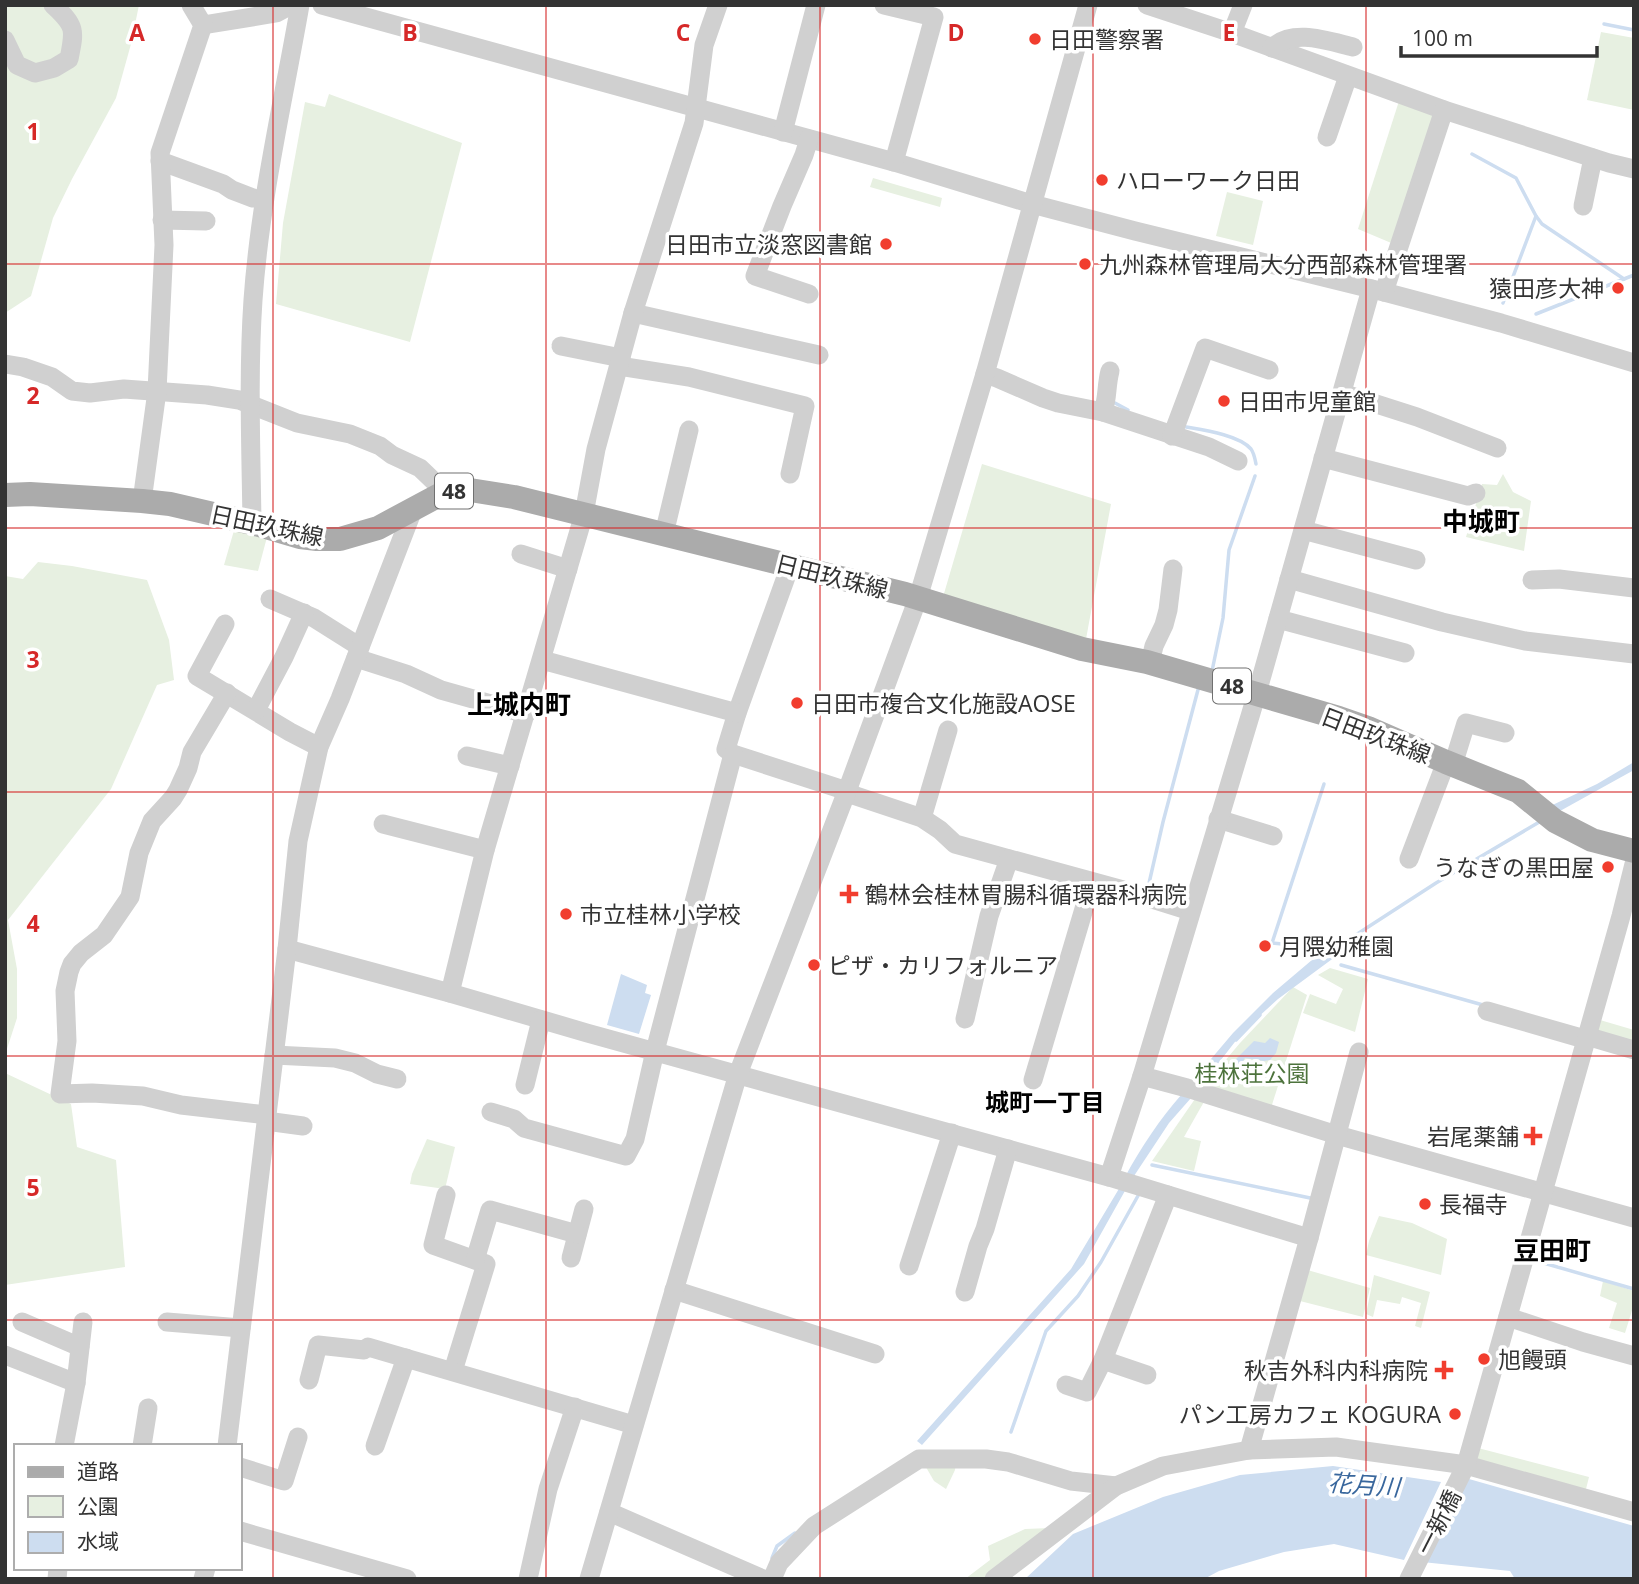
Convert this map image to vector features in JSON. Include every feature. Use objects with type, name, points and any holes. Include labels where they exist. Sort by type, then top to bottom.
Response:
[{"type":"main road","name":"日田玖珠線","points":[[5,495],[30,494],[170,504],[317,539],[340,538],[378,528],[445,492],[470,490],[514,497],[918,598],[1082,649],[1150,663],[1257,693],[1367,728],[1518,791],[1550,817],[1592,840],[1634,851]]},
{"type":"street","points":[[5,40],[17,65],[34,73],[54,68],[69,60],[74,36],[69,20],[53,5]]},
{"type":"street","points":[[142,501],[157,391],[164,245],[160,153],[203,25],[191,5]]},
{"type":"street","points":[[203,25],[276,13],[291,5]]},
{"type":"street","points":[[252,523],[253,301],[262,211],[300,5]]},
{"type":"street","points":[[322,5],[894,162],[1032,204],[1378,290],[1634,363]]},
{"type":"street","points":[[450,993],[485,850],[584,514],[596,449],[633,313],[694,123],[704,45],[718,5]]},
{"type":"street","points":[[783,132],[816,5]]},
{"type":"street","points":[[884,5],[934,17],[894,162]]},
{"type":"street","points":[[589,1579],[738,1074],[918,598],[985,374],[1088,5]]},
{"type":"street","points":[[1147,5],[1444,110],[1634,169]]},
{"type":"street","points":[[1232,33],[1243,5]]},
{"type":"street","points":[[1272,48],[1282,40],[1303,37],[1353,47]]},
{"type":"street","points":[[1327,137],[1348,76]]},
{"type":"street","points":[[1122,1181],[1142,1076],[1257,693],[1342,393],[1444,110]]},
{"type":"street","points":[[809,139],[755,276],[809,294]]},
{"type":"street","points":[[1583,206],[1593,158]]},
{"type":"street","points":[[160,161],[209,178],[254,198]]},
{"type":"street","points":[[162,220],[206,221]]},
{"type":"street","points":[[633,313],[819,355]]},
{"type":"street","points":[[562,346],[806,406],[790,474]]},
{"type":"street","points":[[1172,436],[1205,348],[1269,370]]},
{"type":"street","points":[[5,364],[52,377],[72,391],[90,393],[124,389],[239,400],[297,423],[350,434],[380,446],[392,455],[420,468],[445,492]]},
{"type":"street","points":[[1103,412],[1108,397],[1110,371]]},
{"type":"street","points":[[985,374],[1050,401],[1103,412],[1209,447],[1238,461]]},
{"type":"street","points":[[1342,393],[1417,417],[1497,448]]},
{"type":"street","points":[[664,534],[689,430]]},
{"type":"street","points":[[1323,458],[1468,496],[1476,493]]},
{"type":"street","points":[[227,1444],[298,841],[319,747],[414,507]]},
{"type":"street","points":[[1303,530],[1416,560]]},
{"type":"street","points":[[521,554],[568,569]]},
{"type":"street","points":[[790,566],[726,749],[733,754],[922,818],[955,844],[1190,911]]},
{"type":"street","points":[[1150,663],[1168,611],[1173,569]]},
{"type":"street","points":[[1289,579],[1442,622],[1525,640],[1634,654]]},
{"type":"street","points":[[1532,580],[1559,579],[1634,588]]},
{"type":"street","points":[[270,599],[304,613],[358,653],[441,690],[526,714]]},
{"type":"street","points":[[256,710],[304,613]]},
{"type":"street","points":[[1278,619],[1405,653]]},
{"type":"street","points":[[225,624],[197,676],[319,747]]},
{"type":"street","points":[[542,660],[737,713]]},
{"type":"street","points":[[227,694],[192,752],[178,790],[152,821],[137,861],[130,897],[104,935],[81,953],[72,964],[65,990],[67,1041],[60,1094],[143,1096],[303,1126]]},
{"type":"street","points":[[1409,859],[1466,723],[1505,733]]},
{"type":"street","points":[[922,818],[948,730]]},
{"type":"street","points":[[491,1112],[514,1119],[524,1128],[626,1156],[635,1139],[655,1051],[733,754]]},
{"type":"street","points":[[467,756],[510,766]]},
{"type":"street","points":[[1218,819],[1273,836]]},
{"type":"street","points":[[383,824],[485,850]]},
{"type":"street","points":[[965,1019],[989,916],[1009,859]]},
{"type":"street","name":"一新橋","points":[[1409,1579],[1466,1465],[1587,1040],[1627,918],[1634,864]]},
{"type":"street","points":[[1034,1080],[1092,881]]},
{"type":"street","points":[[287,949],[1122,1181],[1309,1238]]},
{"type":"street","points":[[1487,1011],[1587,1040],[1593,1038],[1634,1050]]},
{"type":"street","points":[[526,1085],[541,1020]]},
{"type":"street","points":[[1249,1451],[1359,1052]]},
{"type":"street","points":[[274,1055],[335,1058],[397,1079]]},
{"type":"street","points":[[1142,1076],[1337,1135],[1634,1219]]},
{"type":"street","points":[[909,1266],[952,1133]]},
{"type":"street","points":[[965,1292],[1008,1149]]},
{"type":"street","points":[[446,1195],[433,1245],[486,1264],[453,1371]]},
{"type":"street","points":[[1066,1385],[1087,1392],[1103,1360],[1168,1195]]},
{"type":"street","points":[[571,1258],[584,1209]]},
{"type":"street","points":[[475,1260],[490,1210],[577,1234]]},
{"type":"street","points":[[674,1290],[875,1354]]},
{"type":"street","points":[[1508,1317],[1634,1356]]},
{"type":"street","points":[[22,1322],[80,1347]]},
{"type":"street","points":[[64,1444],[76,1383],[83,1322]]},
{"type":"street","points":[[167,1322],[241,1328]]},
{"type":"street","points":[[309,1380],[318,1345],[364,1350],[368,1346],[634,1425]]},
{"type":"street","points":[[5,1355],[76,1383]]},
{"type":"street","points":[[375,1446],[406,1358]]},
{"type":"street","points":[[1103,1360],[1147,1375]]},
{"type":"street","points":[[528,1579],[548,1489],[575,1407]]},
{"type":"street","points":[[142,1444],[148,1408]]},
{"type":"street","points":[[242,1468],[284,1481],[298,1437]]},
{"type":"street","points":[[994,1579],[1116,1486],[1163,1466],[1249,1451],[1336,1447],[1466,1465],[1634,1512]]},
{"type":"street","points":[[609,1512],[765,1578],[814,1526],[919,1458],[1008,1462],[1071,1481],[1116,1486]]},
{"type":"street","points":[[242,1532],[407,1579]]},
{"type":"green space","points":[[5,5],[139,5],[116,98],[53,218],[31,296],[5,313]]},
{"type":"green space","points":[[1601,32],[1634,38],[1634,110],[1587,100]]},
{"type":"green space","points":[[329,94],[462,143],[410,342],[276,304],[283,223],[305,102],[325,107]]},
{"type":"green space","points":[[1399,101],[1438,114],[1396,245],[1358,229]]},
{"type":"green space","points":[[873,178],[942,198],[940,207],[870,187]]},
{"type":"green space","points":[[1227,192],[1263,201],[1253,245],[1216,236]]},
{"type":"green space","points":[[982,464],[1111,504],[1086,639],[943,597]]},
{"type":"green space","points":[[1503,474],[1513,492],[1531,501],[1524,551],[1466,537],[1482,484],[1497,485]]},
{"type":"green space","points":[[235,527],[267,537],[258,571],[224,565]]},
{"type":"green space","points":[[38,562],[147,580],[169,640],[174,680],[157,685],[111,789],[8,920],[17,969],[17,1018],[5,1055],[5,576],[23,579]]},
{"type":"green space","points":[[1330,968],[1368,979],[1355,1032],[1303,1013],[1310,994],[1336,1004],[1343,989],[1318,975]]},
{"type":"green space","name":"桂林荘公園","points":[[1293,987],[1307,995],[1270,1111],[1202,1088],[1240,1043]]},
{"type":"green space","points":[[1600,1020],[1634,1030],[1634,1044],[1597,1034]]},
{"type":"green space","points":[[5,1073],[71,1104],[77,1147],[116,1160],[125,1267],[5,1285]]},
{"type":"green space","points":[[1197,1096],[1205,1100],[1184,1137],[1201,1141],[1194,1171],[1152,1161]]},
{"type":"green space","points":[[427,1139],[455,1147],[445,1189],[410,1184]]},
{"type":"green space","points":[[1379,1216],[1412,1223],[1447,1239],[1441,1275],[1366,1255]]},
{"type":"green space","points":[[1304,1269],[1370,1288],[1363,1317],[1296,1300]]},
{"type":"green space","points":[[1374,1275],[1430,1292],[1421,1328],[1415,1326],[1421,1303],[1402,1297],[1400,1304],[1377,1300],[1373,1317],[1366,1314]]},
{"type":"green space","points":[[1603,1281],[1634,1291],[1634,1304],[1625,1333],[1609,1328],[1617,1303],[1600,1296]]},
{"type":"green space","points":[[1478,1448],[1589,1477],[1585,1493],[1477,1461]]},
{"type":"green space","points":[[956,1460],[955,1470],[946,1489],[934,1481],[923,1462]]},
{"type":"green space","points":[[1050,1528],[983,1579],[965,1579],[990,1560],[988,1546],[1025,1529]]},
{"type":"water","points":[[1634,762],[1634,770],[1551,816],[1544,809],[1597,784]]},
{"type":"water","points":[[1332,943],[1339,954],[1278,999],[1245,1029],[1199,1088],[1189,1085],[1233,1033],[1273,993]]},
{"type":"water","points":[[621,974],[647,985],[645,993],[651,995],[639,1034],[607,1025]]},
{"type":"water","points":[[1270,1038],[1279,1042],[1276,1053],[1270,1060],[1245,1058],[1238,1069],[1231,1067],[1254,1041],[1265,1043]]},
{"type":"water","points":[[1182,1094],[1191,1098],[1169,1123],[1132,1179],[1125,1177],[1151,1134]]},
{"type":"water","points":[[1120,1187],[1126,1189],[1084,1264],[922,1445],[917,1441],[1071,1269]]},
{"type":"water","name":"花月川","points":[[1333,1466],[1441,1482],[1404,1560],[1334,1544],[1284,1552],[1219,1571],[1204,1579],[1025,1579],[1073,1534],[1163,1497],[1240,1475]]},
{"type":"water","points":[[1469,1479],[1634,1526],[1634,1579],[1515,1579],[1510,1571],[1422,1562]]},
{"type":"waterway","points":[[1604,24],[1634,30]]},
{"type":"waterway","points":[[1472,154],[1516,178],[1536,216],[1503,303]]},
{"type":"waterway","points":[[1536,216],[1542,224],[1624,279]]},
{"type":"waterway","points":[[1536,314],[1634,275]]},
{"type":"waterway","points":[[1115,403],[1128,410]]},
{"type":"waterway","points":[[1186,427],[1238,440],[1251,449],[1256,464]]},
{"type":"waterway","points":[[1212,671],[1223,618],[1229,550],[1255,476]]},
{"type":"waterway","points":[[1147,892],[1199,686]]},
{"type":"waterway","points":[[1318,959],[1296,947],[1272,943],[1324,784]]},
{"type":"waterway","points":[[1335,952],[1348,940],[1436,883],[1541,821]]},
{"type":"waterway","points":[[1341,965],[1483,1005]]},
{"type":"waterway","points":[[1236,1040],[1260,1015]]},
{"type":"waterway","points":[[1152,1165],[1315,1199]]},
{"type":"waterway","points":[[1011,1432],[1046,1331],[1078,1296],[1101,1262],[1139,1194]]},
{"type":"waterway","points":[[1533,1260],[1634,1289]]},
{"type":"waterway","points":[[772,1558],[777,1546],[795,1533]]},
{"type":"place","name":"日田警察署","points":[[1035,39]]},
{"type":"place","name":"ハローワーク日田","points":[[1102,180]]},
{"type":"place","name":"日田市立淡窓図書館","points":[[886,244]]},
{"type":"place","name":"九州森林管理局大分西部森林管理署","points":[[1085,264]]},
{"type":"place","name":"猿田彦大神","points":[[1618,288]]},
{"type":"place","name":"日田市児童館","points":[[1224,401]]},
{"type":"place","name":"日田市複合文化施設AOSE","points":[[797,703]]},
{"type":"place","name":"うなぎの黒田屋","points":[[1608,867]]},
{"type":"place","name":"鶴林会桂林胃腸科循環器科病院","points":[[849,894]]},
{"type":"place","name":"市立桂林小学校","points":[[566,914]]},
{"type":"place","name":"月隈幼稚園","points":[[1265,946]]},
{"type":"place","name":"ピザ・カリフォルニア","points":[[814,965]]},
{"type":"place","name":"岩尾薬舗","points":[[1533,1136]]},
{"type":"place","name":"長福寺","points":[[1425,1204]]},
{"type":"place","name":"旭饅頭","points":[[1484,1359]]},
{"type":"place","name":"秋吉外科内科病院","points":[[1444,1370]]},
{"type":"place","name":"パン工房カフェ KOGURA","points":[[1455,1414]]},
{"type":"district","name":"中城町","points":[[1481,521]]},
{"type":"district","name":"上城内町","points":[[519,704]]},
{"type":"district","name":"城町一丁目","points":[[1045,1101]]},
{"type":"district","name":"豆田町","points":[[1552,1250]]}]
